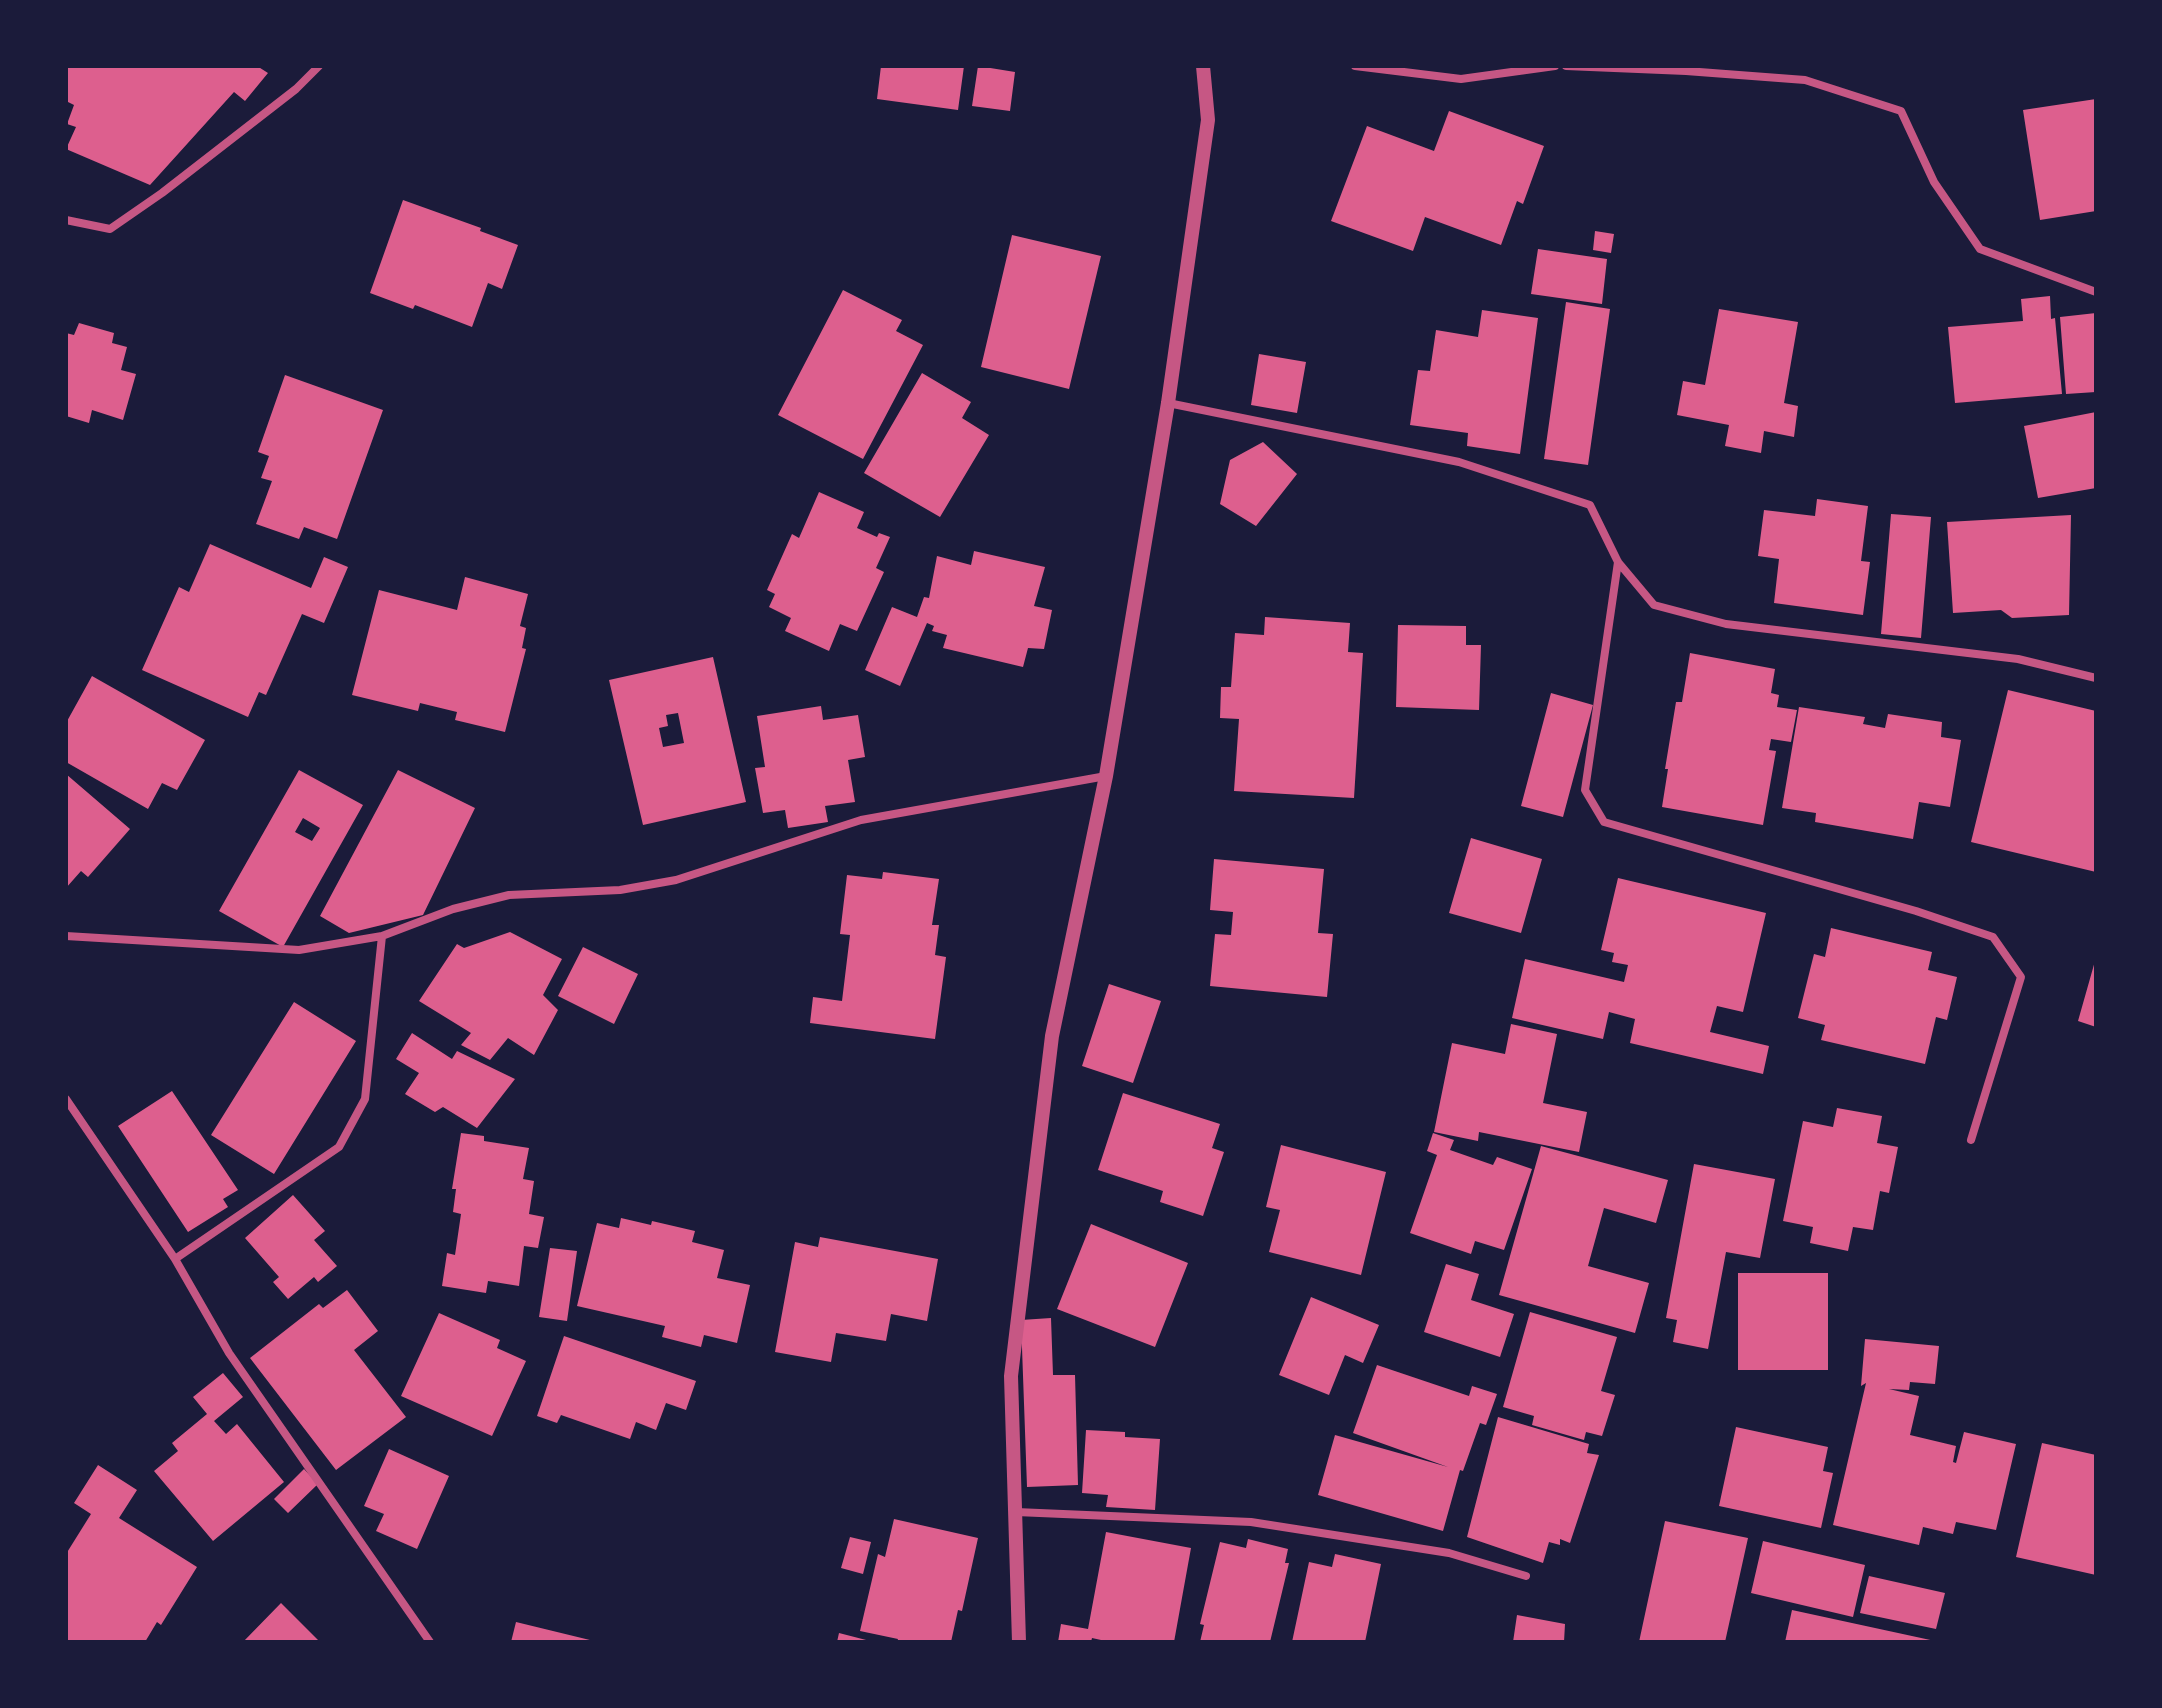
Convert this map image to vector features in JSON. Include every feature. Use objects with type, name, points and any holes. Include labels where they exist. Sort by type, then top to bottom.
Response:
[{"type":"street","points":[[66,220],[110,229],[162,193],[296,89],[319,66]]},
{"type":"street","points":[[1019,1642],[1011,1376],[1052,1036],[1106,776],[1168,403],[1208,120],[1203,66]]},
{"type":"street","points":[[1355,66],[1461,79],[1555,66]]},
{"type":"street","points":[[1566,66],[1805,80],[1901,111],[1934,182],[1980,249],[2096,292]]},
{"type":"street","points":[[1168,403],[1459,462],[1590,505],[1618,562],[1654,605],[1726,624],[2018,659],[2096,678]]},
{"type":"street","points":[[1618,562],[1585,790],[1604,822],[1916,911],[1993,937],[2021,977],[1971,1140]]},
{"type":"street","points":[[66,936],[299,950],[382,936],[453,909],[509,895],[620,890],[676,880],[861,820],[1106,776]]},
{"type":"street","points":[[175,1259],[339,1147],[365,1099],[382,936]]},
{"type":"street","points":[[66,1099],[175,1259],[229,1353],[430,1642]]},
{"type":"street","points":[[1016,1512],[1251,1522],[1449,1553],[1526,1576]]},
{"type":"building","points":[[68,66],[257,66],[268,73],[245,101],[234,92],[150,185],[66,149],[76,127],[67,124],[74,105],[66,101]]},
{"type":"building","points":[[881,66],[964,66],[958,110],[877,99]]},
{"type":"building","points":[[978,66],[1015,72],[1010,111],[972,106]]},
{"type":"building","points":[[2096,99],[2096,211],[2040,220],[2023,110]]},
{"type":"building","points":[[1449,111],[1544,146],[1523,204],[1517,201],[1501,245],[1425,217],[1413,251],[1331,221],[1367,126],[1434,151]]},
{"type":"building","points":[[403,200],[518,245],[502,289],[488,283],[472,327],[415,305],[413,309],[370,293]]},
{"type":"building","points":[[1595,231],[1614,234],[1611,253],[1593,250]]},
{"type":"building","points":[[1012,235],[1101,256],[1069,389],[981,367]]},
{"type":"building","points":[[1538,249],[1607,259],[1602,304],[1531,294]]},
{"type":"building","points":[[843,290],[902,320],[896,331],[923,345],[863,459],[778,415]]},
{"type":"building","points":[[2050,296],[2062,394],[1955,403],[1948,327],[2023,321],[2021,299]]},
{"type":"building","points":[[1566,302],[1610,309],[1588,465],[1544,459]]},
{"type":"building","points":[[1719,309],[1798,322],[1784,403],[1798,406],[1794,437],[1764,431],[1761,453],[1725,446],[1729,425],[1677,415],[1683,381],[1705,385]]},
{"type":"building","points":[[1482,310],[1538,318],[1520,454],[1467,446],[1468,433],[1410,425],[1418,370],[1430,371],[1436,330],[1478,337]]},
{"type":"building","points":[[2096,313],[2096,392],[2066,394],[2060,317]]},
{"type":"building","points":[[79,323],[114,333],[112,343],[127,347],[121,370],[136,374],[123,420],[92,410],[89,423],[66,416],[66,333],[74,335]]},
{"type":"building","points":[[1259,354],[1306,362],[1297,413],[1251,405]]},
{"type":"building","points":[[922,373],[971,402],[962,418],[989,435],[940,517],[864,473]]},
{"type":"building","points":[[285,375],[383,410],[337,539],[304,527],[299,539],[256,524],[272,481],[261,478],[269,456],[258,452]]},
{"type":"building","points":[[2096,412],[2096,488],[2038,498],[2024,426]]},
{"type":"building","points":[[1263,442],[1297,474],[1256,526],[1220,504],[1230,460]]},
{"type":"building","points":[[819,492],[864,512],[857,528],[877,537],[879,533],[890,537],[876,568],[884,572],[857,631],[840,624],[829,651],[785,631],[791,618],[769,607],[775,594],[767,590],[792,534],[799,538]]},
{"type":"building","points":[[1817,499],[1868,506],[1861,561],[1870,562],[1863,615],[1774,603],[1779,559],[1758,556],[1764,510],[1815,516]]},
{"type":"building","points":[[1891,514],[1931,517],[1921,638],[1881,634]]},
{"type":"building","points":[[2071,515],[2069,615],[2012,618],[2001,610],[1953,613],[1947,522]]},
{"type":"building","points":[[210,544],[311,588],[324,557],[348,567],[324,623],[302,614],[266,695],[259,692],[248,717],[142,670],[179,587],[189,592]]},
{"type":"building","points":[[974,551],[1045,567],[1034,606],[1052,610],[1044,649],[1028,648],[1023,667],[943,648],[947,635],[932,631],[934,626],[927,623],[900,686],[865,670],[892,607],[917,617],[924,597],[929,598],[937,556],[971,565]]},
{"type":"building","points":[[465,577],[528,594],[520,626],[526,628],[522,648],[526,649],[505,732],[455,720],[457,712],[420,703],[418,711],[352,695],[379,590],[457,610]]},
{"type":"building","points":[[1265,617],[1350,623],[1348,652],[1363,653],[1354,798],[1234,791],[1239,719],[1220,718],[1221,687],[1231,687],[1235,633],[1264,635]]},
{"type":"building","points":[[1398,625],[1466,626],[1466,645],[1481,645],[1479,710],[1396,707]]},
{"type":"building","points":[[1690,653],[1775,669],[1771,693],[1779,695],[1777,707],[1797,710],[1791,742],[1771,739],[1769,750],[1776,751],[1763,825],[1662,807],[1676,702],[1682,702]]},
{"type":"building","points":[[713,657],[746,802],[643,825],[609,680]],"holes":[[[678,713],[684,743],[663,747],[659,728],[668,726],[666,715]]]},
{"type":"building","points":[[92,676],[205,740],[177,790],[162,783],[148,809],[66,762],[66,723]]},
{"type":"building","points":[[2008,690],[2096,711],[2096,872],[1971,842]]},
{"type":"building","points":[[1551,693],[1593,705],[1563,817],[1521,806]]},
{"type":"building","points":[[821,706],[823,720],[858,715],[865,757],[848,760],[855,802],[825,806],[828,822],[788,828],[785,810],[763,813],[755,768],[765,767],[757,716]]},
{"type":"building","points":[[1799,707],[1865,717],[1863,724],[1885,728],[1888,714],[1942,722],[1941,737],[1961,740],[1950,807],[1919,802],[1913,839],[1815,822],[1816,813],[1782,808]]},
{"type":"building","points":[[299,770],[363,805],[283,947],[219,911]],"holes":[[[303,818],[320,828],[312,841],[295,832]]]},
{"type":"building","points":[[398,770],[475,808],[423,915],[349,933],[320,916]]},
{"type":"building","points":[[66,774],[130,829],[88,877],[81,871],[66,888]]},
{"type":"building","points":[[1471,838],[1542,859],[1521,933],[1449,913]]},
{"type":"building","points":[[1214,859],[1324,869],[1318,933],[1333,934],[1327,997],[1210,986],[1215,934],[1231,935],[1233,912],[1210,910]]},
{"type":"building","points":[[883,872],[939,879],[932,925],[939,925],[935,955],[946,957],[935,1039],[810,1023],[813,997],[842,1001],[850,935],[840,934],[847,875],[882,879]]},
{"type":"building","points":[[1618,878],[1766,913],[1743,1012],[1717,1006],[1710,1032],[1769,1046],[1763,1074],[1630,1043],[1635,1019],[1609,1012],[1603,1039],[1512,1018],[1525,959],[1624,982],[1628,965],[1612,962],[1614,953],[1601,950]]},
{"type":"building","points":[[1831,928],[1932,952],[1928,970],[1957,977],[1947,1020],[1936,1017],[1925,1064],[1821,1040],[1825,1025],[1798,1018],[1814,954],[1825,957]]},
{"type":"building","points":[[510,932],[562,959],[543,995],[558,1010],[534,1055],[508,1038],[490,1060],[461,1045],[471,1033],[419,1001],[457,944],[464,948]]},
{"type":"building","points":[[583,947],[638,974],[614,1024],[558,996]]},
{"type":"building","points":[[2096,961],[2096,1027],[2078,1021]]},
{"type":"building","points":[[1109,984],[1161,1001],[1133,1083],[1082,1066]]},
{"type":"building","points":[[294,1002],[356,1041],[274,1174],[211,1135]]},
{"type":"building","points":[[1511,1024],[1557,1034],[1543,1103],[1587,1112],[1579,1152],[1479,1132],[1478,1141],[1434,1132],[1452,1043],[1505,1054]]},
{"type":"building","points":[[412,1033],[452,1059],[457,1051],[515,1079],[477,1128],[443,1107],[435,1112],[405,1094],[419,1073],[396,1059]]},
{"type":"building","points":[[172,1091],[238,1190],[223,1199],[228,1207],[188,1232],[118,1126]]},
{"type":"building","points":[[1123,1093],[1220,1124],[1212,1148],[1224,1152],[1203,1216],[1160,1202],[1163,1191],[1098,1170]]},
{"type":"building","points":[[1837,1108],[1882,1116],[1877,1143],[1898,1147],[1889,1193],[1880,1191],[1873,1230],[1853,1227],[1848,1251],[1810,1243],[1813,1227],[1783,1221],[1803,1121],[1833,1127]]},
{"type":"building","points":[[461,1133],[484,1136],[484,1141],[529,1148],[523,1179],[534,1181],[529,1214],[544,1217],[538,1248],[524,1246],[519,1286],[488,1281],[486,1293],[442,1286],[447,1253],[455,1255],[461,1214],[453,1212],[456,1189],[452,1189]]},
{"type":"building","points":[[1433,1133],[1454,1140],[1450,1150],[1493,1165],[1497,1157],[1532,1169],[1504,1250],[1475,1241],[1471,1254],[1410,1233],[1437,1155],[1427,1151]]},
{"type":"building","points":[[1281,1145],[1386,1172],[1361,1275],[1269,1252],[1280,1210],[1266,1207]]},
{"type":"building","points":[[1541,1146],[1668,1180],[1656,1223],[1604,1208],[1588,1266],[1649,1283],[1635,1333],[1499,1295]]},
{"type":"building","points":[[1694,1164],[1775,1179],[1760,1258],[1726,1252],[1708,1349],[1673,1342],[1677,1320],[1666,1318]]},
{"type":"building","points":[[293,1195],[325,1231],[314,1240],[337,1266],[318,1282],[314,1277],[288,1299],[273,1282],[279,1277],[245,1238]]},
{"type":"building","points":[[621,1218],[651,1225],[652,1221],[695,1231],[692,1242],[724,1250],[717,1278],[750,1285],[737,1343],[704,1335],[701,1347],[662,1337],[665,1326],[577,1306],[597,1223],[619,1228]]},
{"type":"building","points":[[1091,1224],[1188,1263],[1155,1347],[1057,1309]]},
{"type":"building","points":[[820,1237],[938,1259],[927,1321],[891,1314],[886,1341],[836,1333],[831,1362],[775,1352],[795,1242],[818,1247]]},
{"type":"building","points":[[550,1248],[577,1251],[567,1321],[539,1317]]},
{"type":"building","points":[[1446,1264],[1479,1274],[1471,1300],[1514,1314],[1500,1357],[1424,1332]]},
{"type":"building","points":[[1738,1273],[1828,1273],[1828,1370],[1738,1370]]},
{"type":"building","points":[[347,1290],[378,1331],[354,1350],[406,1417],[336,1470],[250,1358],[319,1304],[323,1308]]},
{"type":"building","points":[[1311,1297],[1379,1325],[1363,1363],[1345,1355],[1329,1395],[1279,1375]]},
{"type":"building","points":[[1530,1312],[1617,1337],[1601,1391],[1615,1395],[1602,1436],[1586,1432],[1584,1440],[1532,1425],[1534,1416],[1503,1407]]},
{"type":"building","points":[[439,1313],[500,1340],[497,1348],[526,1361],[492,1436],[401,1396]]},
{"type":"building","points":[[1051,1318],[1053,1375],[1075,1375],[1078,1485],[1027,1487],[1021,1320]]},
{"type":"building","points":[[564,1336],[696,1381],[686,1410],[666,1403],[656,1430],[636,1422],[630,1439],[561,1415],[557,1423],[537,1416]]},
{"type":"building","points":[[1865,1339],[1939,1346],[1935,1384],[1910,1382],[1909,1390],[1889,1389],[1919,1396],[1910,1435],[1956,1446],[1953,1462],[1956,1463],[1964,1432],[2016,1444],[1996,1530],[1956,1522],[1953,1534],[1923,1527],[1919,1545],[1833,1525],[1866,1383],[1861,1386]]},
{"type":"building","points":[[1377,1365],[1469,1396],[1472,1386],[1497,1394],[1486,1425],[1480,1423],[1463,1471],[1460,1470],[1443,1531],[1318,1495],[1335,1435],[1448,1467],[1353,1433]]},
{"type":"building","points":[[223,1373],[243,1397],[214,1421],[226,1434],[237,1424],[284,1482],[213,1541],[154,1471],[178,1451],[172,1443],[207,1414],[193,1397]]},
{"type":"building","points":[[1498,1417],[1589,1444],[1587,1453],[1599,1455],[1570,1543],[1560,1539],[1560,1545],[1549,1542],[1543,1563],[1467,1537]]},
{"type":"building","points":[[1736,1427],[1828,1447],[1823,1471],[1833,1473],[1821,1528],[1719,1506]]},
{"type":"building","points":[[1086,1430],[1125,1432],[1125,1437],[1160,1439],[1155,1510],[1106,1507],[1108,1495],[1082,1493]]},
{"type":"building","points":[[2042,1443],[2096,1455],[2096,1575],[2016,1557]]},
{"type":"building","points":[[389,1449],[449,1476],[417,1549],[376,1531],[384,1514],[364,1506]]},
{"type":"building","points":[[98,1465],[137,1490],[119,1518],[197,1567],[161,1625],[157,1622],[145,1642],[66,1642],[66,1554],[91,1514],[74,1503]]},
{"type":"building","points":[[304,1469],[318,1484],[288,1513],[274,1499]]},
{"type":"building","points":[[894,1519],[978,1538],[962,1611],[958,1610],[951,1642],[897,1642],[898,1639],[860,1631],[878,1554],[885,1557]]},
{"type":"building","points":[[1665,1521],[1748,1538],[1725,1642],[1639,1642]]},
{"type":"building","points":[[1106,1532],[1191,1548],[1174,1642],[1110,1642],[1092,1638],[1091,1642],[1058,1642],[1061,1624],[1088,1629]]},
{"type":"building","points":[[850,1537],[871,1542],[863,1574],[841,1568]]},
{"type":"building","points":[[1248,1539],[1288,1549],[1285,1563],[1289,1563],[1270,1642],[1200,1642],[1204,1625],[1200,1624],[1220,1542],[1246,1548]]},
{"type":"building","points":[[1763,1541],[1865,1565],[1853,1617],[1751,1593]]},
{"type":"building","points":[[1335,1554],[1381,1564],[1365,1642],[1292,1642],[1309,1562],[1332,1567]]},
{"type":"building","points":[[1869,1576],[1945,1593],[1936,1629],[1860,1613]]},
{"type":"building","points":[[281,1603],[320,1642],[243,1642]]},
{"type":"building","points":[[1792,1610],[1935,1641],[1935,1642],[1785,1642]]},
{"type":"building","points":[[1517,1615],[1565,1624],[1564,1642],[1513,1642]]},
{"type":"building","points":[[516,1622],[594,1641],[594,1642],[511,1642]]},
{"type":"building","points":[[839,1633],[870,1641],[870,1642],[837,1642]]}]
